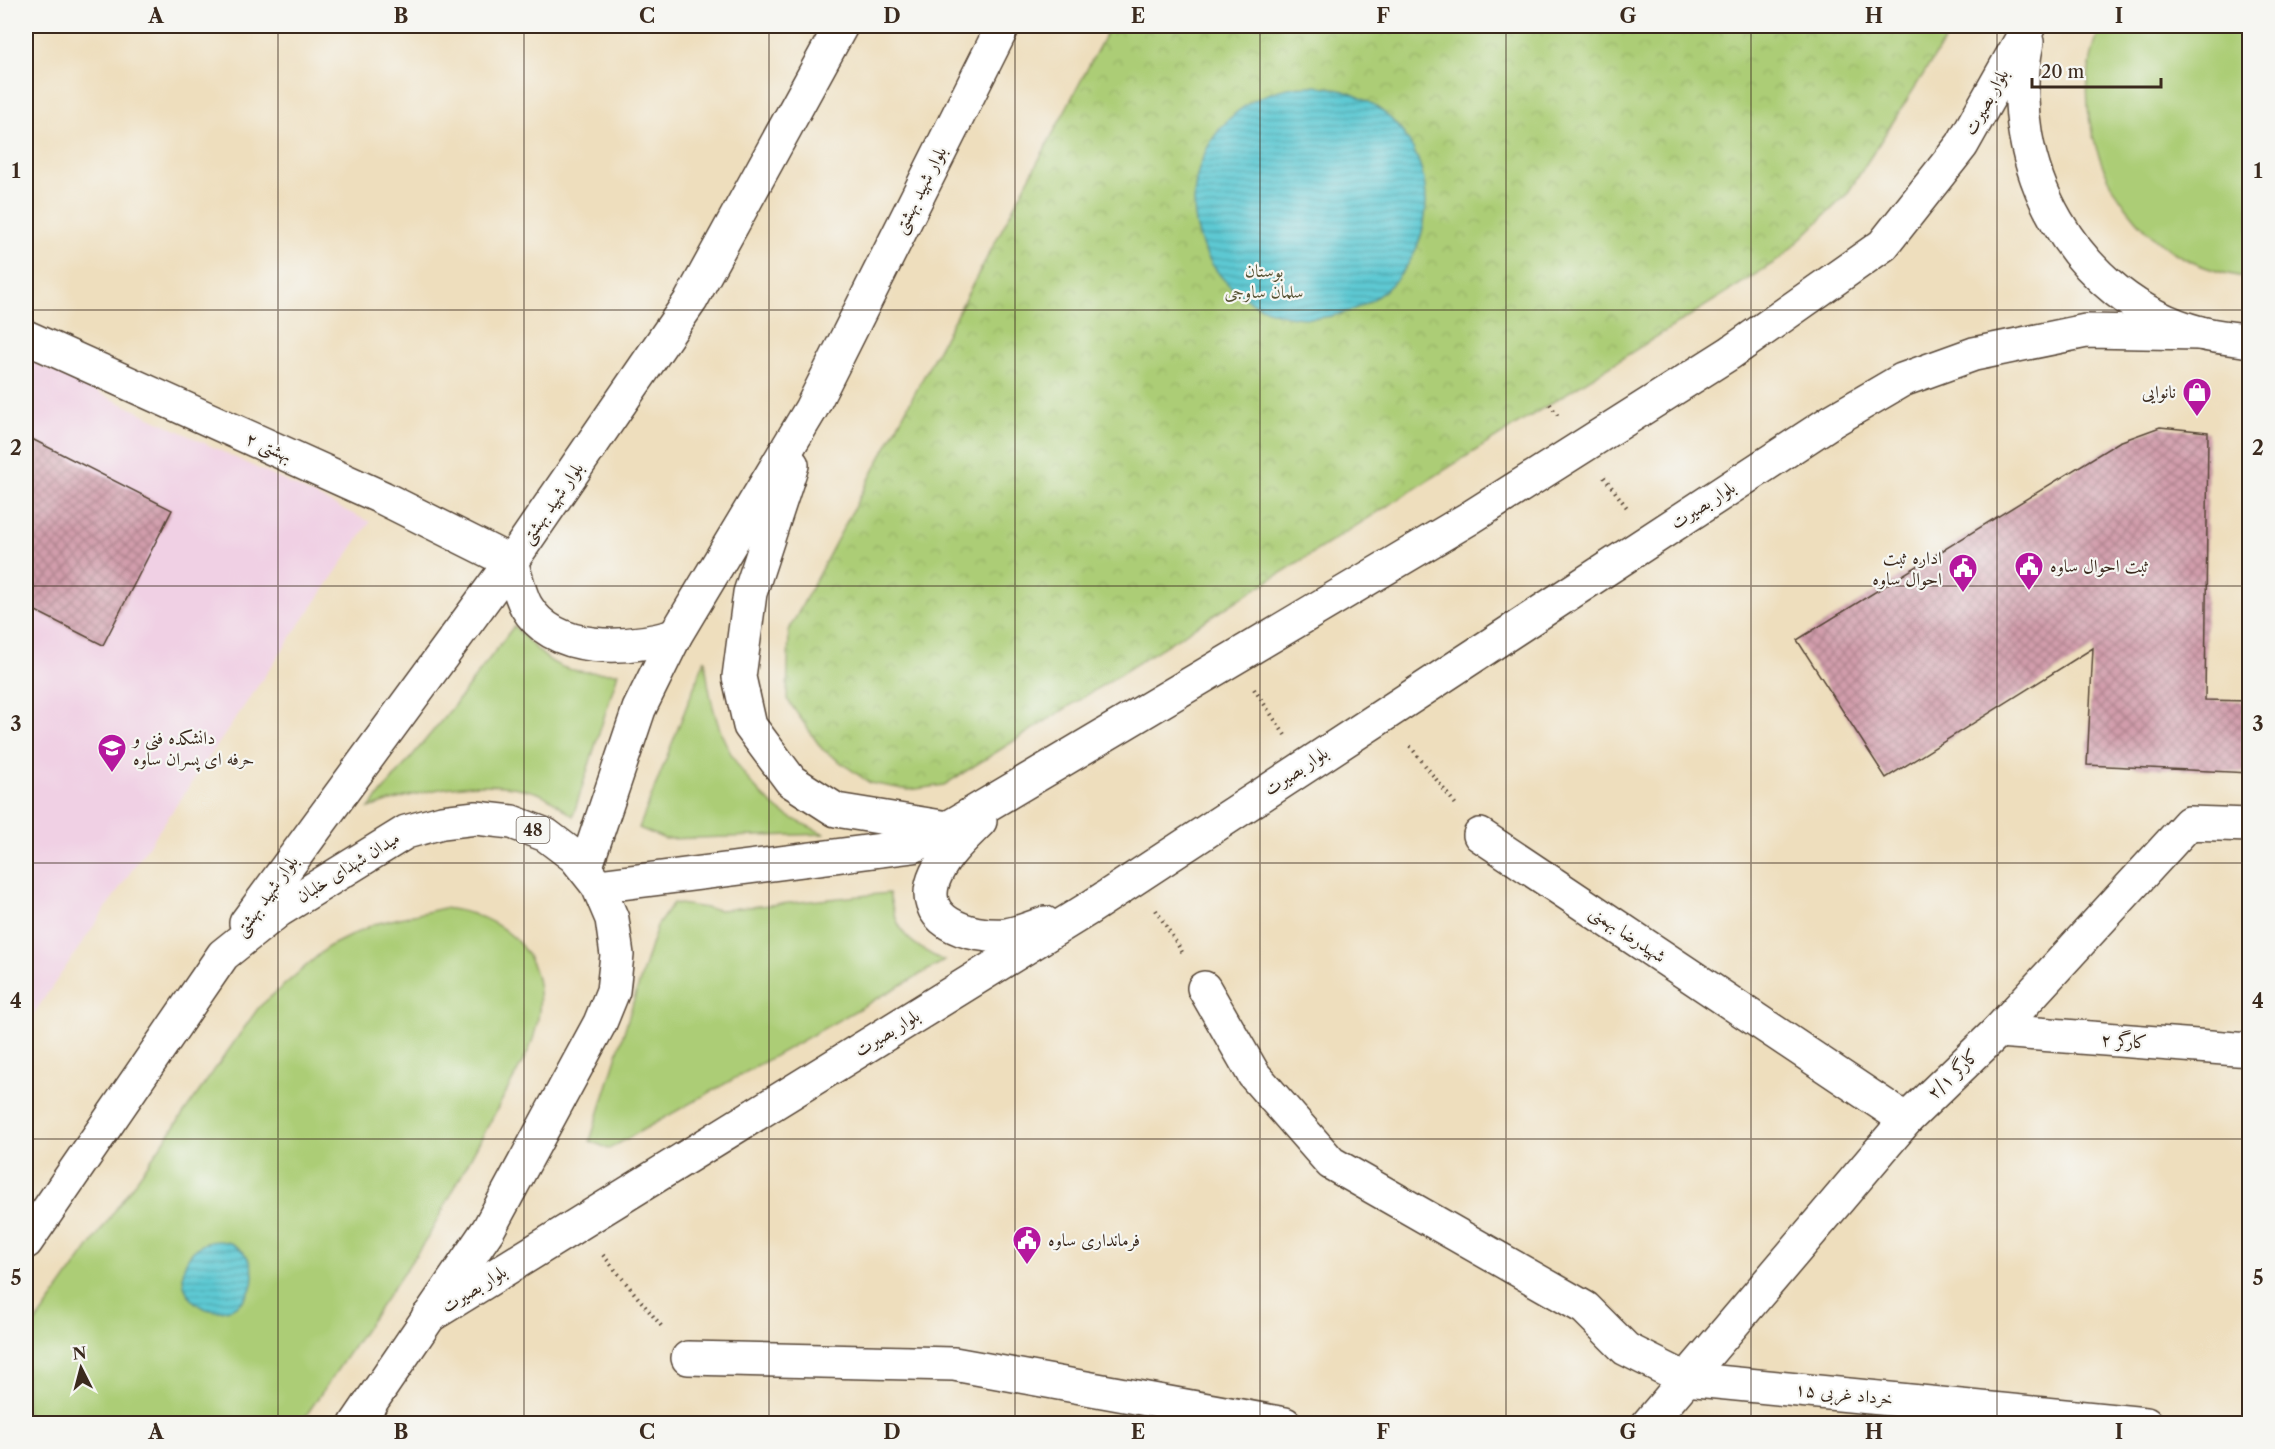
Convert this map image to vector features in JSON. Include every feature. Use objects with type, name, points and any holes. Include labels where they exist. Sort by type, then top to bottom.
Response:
[{"type":"main road","name":"بلوار شهید بهشتی","points":[[223,955],[511,562],[691,300],[841,26]]},
{"type":"main road","name":"بلوار شهید بهشتی","points":[[591,878],[639,709],[675,636],[811,410],[1003,26]]},
{"type":"main road","points":[[2030,26],[2022,64],[2020,108],[2027,151],[2041,193],[2062,231],[2089,266],[2122,295],[2159,317],[2200,333],[2250,341]]},
{"type":"main road","name":"بلوار بصیرت","points":[[591,878],[913,846],[1009,792],[1468,519],[1720,359],[1883,245],[1962,145],[2030,26]]},
{"type":"main road","name":"بلوار بصیرت","points":[[428,1317],[1088,909],[1823,427],[1902,380],[1974,354],[2086,331],[2200,333]]},
{"type":"main road","name":"بهشتی ۲","points":[[26,337],[383,498],[511,562]]},
{"type":"main road","points":[[811,410],[750,593],[739,677],[750,726],[792,781],[836,810],[948,828]]},
{"type":"main road","points":[[511,562],[526,605],[540,623],[572,640],[613,645],[651,643],[675,636]]},
{"type":"main road","points":[[1009,792],[954,848],[936,875],[931,895],[938,915],[952,926],[966,932],[986,935],[1008,934],[1088,909]]},
{"type":"main road","name":"میدان شهدای خلبان","points":[[26,1242],[223,955],[278,911],[373,850],[406,832],[442,822],[476,818],[512,822],[546,835],[575,857],[591,878],[612,919],[617,955],[613,991],[600,1023],[488,1230],[356,1424]]},
{"type":"main road","name":"کارگر ۲/۱","points":[[1648,1424],[1906,1120],[1998,1031],[2190,823],[2250,825]]},
{"type":"main road","name":"شهیدرضا بهمنی","points":[[1480,835],[1906,1120]]},
{"type":"main road","points":[[1204,988],[1254,1075],[1331,1163],[1585,1308],[1626,1349],[1686,1379]]},
{"type":"main road","name":"کارگر ۲","points":[[1998,1031],[2250,1050]]},
{"type":"main road","points":[[688,1358],[954,1364],[1285,1424]]},
{"type":"main road","name":"۱۵ خرداد غربی","points":[[1686,1379],[2145,1424]]},
{"type":"path","points":[[1234,658],[1305,765]]},
{"type":"path","points":[[1384,713],[1480,835]]},
{"type":"path","points":[[1136,877],[1204,988]]},
{"type":"path","points":[[579,1225],[688,1358]]},
{"type":"shaded area","name":"دانشکده فنی و حرفه ای پسران ساوه","points":[[26,358],[370,522],[26,1025]]},
{"type":"green space","name":"بوستان سلمان ساوجی","points":[[1110,26],[1954,26],[1847,194],[1780,259],[944,785],[909,790],[870,783],[822,749],[787,699],[789,630]]},
{"type":"green space","points":[[2102,26],[2249,26],[2249,278],[2209,269],[2172,251],[2147,231],[2126,207],[2109,180],[2097,150],[2089,119],[2087,87],[2092,56]]},
{"type":"green space","points":[[514,626],[539,652],[559,666],[582,671],[618,673],[573,816],[552,800],[538,793],[495,785],[452,787],[369,808],[452,708]]},
{"type":"green space","points":[[705,659],[712,703],[735,761],[762,795],[779,810],[824,834],[665,839],[639,828]]},
{"type":"green space","points":[[889,893],[896,918],[906,935],[912,942],[944,961],[609,1149],[590,1141],[657,926],[673,903],[720,910]]},
{"type":"green space","points":[[444,908],[472,914],[495,924],[514,937],[527,955],[536,975],[539,998],[537,1023],[529,1050],[428,1237],[301,1423],[26,1424],[26,1336],[259,1007],[328,947],[374,924]]},
{"type":"water","points":[[1299,86],[1321,86],[1365,99],[1384,112],[1400,128],[1413,147],[1421,168],[1426,202],[1424,225],[1413,257],[1400,276],[1384,292],[1365,305],[1344,313],[1321,318],[1299,318],[1255,305],[1236,292],[1220,276],[1207,257],[1199,236],[1194,213],[1194,191],[1207,147],[1220,128],[1236,112],[1255,99],[1276,91]]},
{"type":"water","points":[[218,1241],[231,1244],[243,1251],[250,1263],[253,1276],[250,1289],[243,1301],[231,1308],[218,1311],[205,1308],[193,1301],[186,1289],[183,1276],[186,1263],[193,1251],[205,1244]]},
{"type":"building","name":"ثبت احوال ساوه","points":[[2160,427],[2208,432],[2205,700],[2250,701],[2250,773],[2087,765],[2093,648],[1886,778],[1797,640],[2119,442]]},
{"type":"building","points":[[26,436],[172,510],[103,645],[26,606]]},
{"type":"place","name":"نانوایی","points":[[2197,418]]},
{"type":"place","name":"ثبت احوال ساوه","points":[[2029,592]]},
{"type":"place","name":"اداره ثبت احوال ساوه","points":[[1963,594]]},
{"type":"place","name":"دانشکده فنی و حرفه ای پسران ساوه","points":[[112,774]]},
{"type":"place","name":"فرمانداری ساوه","points":[[1027,1266]]}]
